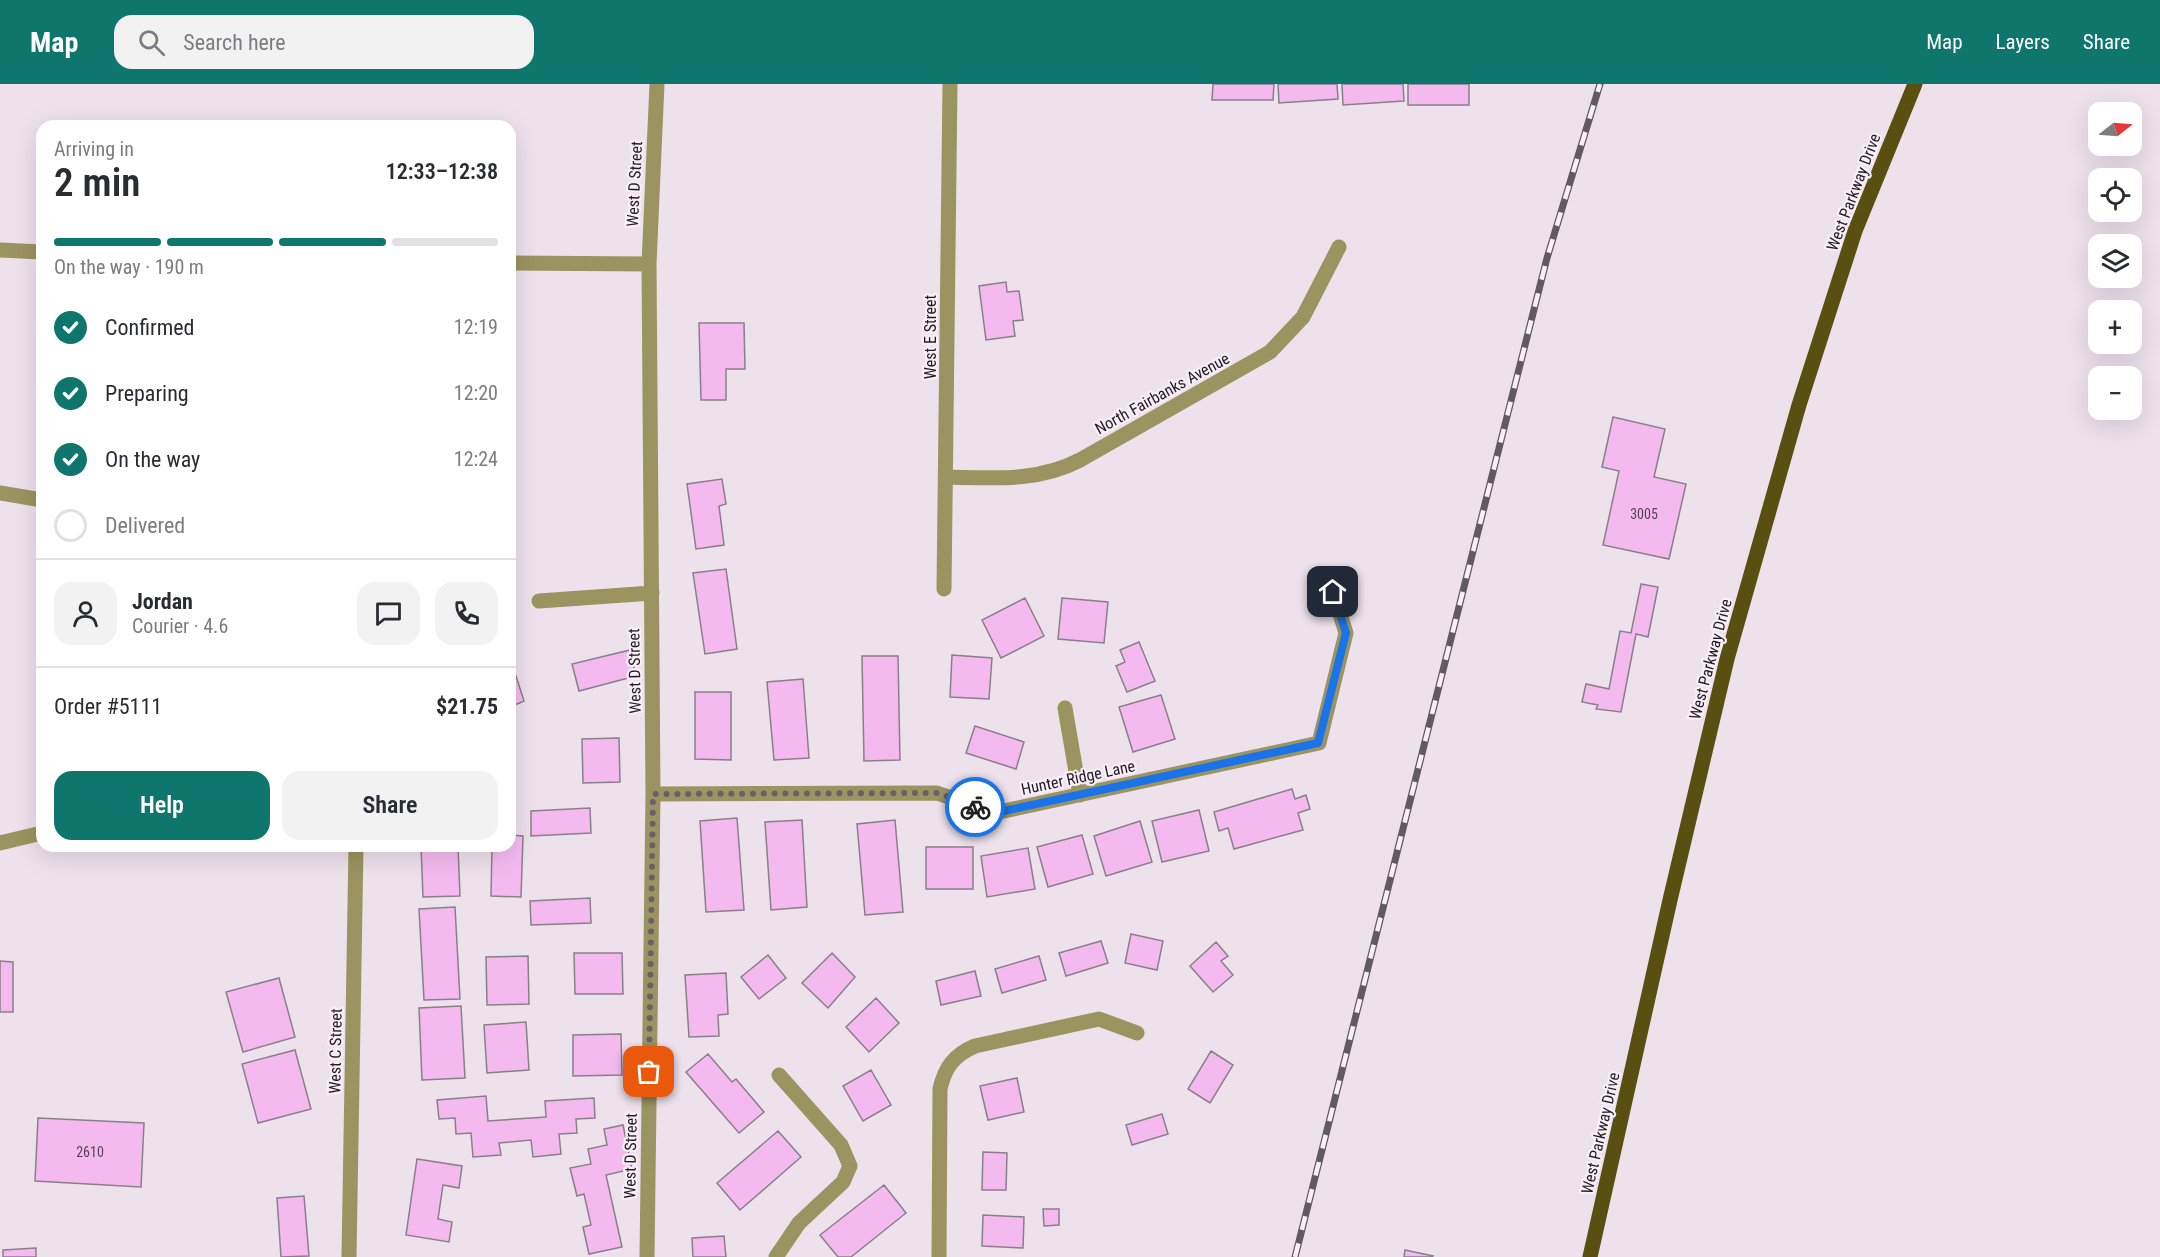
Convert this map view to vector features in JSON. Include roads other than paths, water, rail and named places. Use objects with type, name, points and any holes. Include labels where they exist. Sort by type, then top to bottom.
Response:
[{"type":"main road","name":"West Parkway Drive","points":[[1590,1257],[1727,659],[1799,405],[1855,231],[1915,84]]},
{"type":"street","name":"West D Street","points":[[647,1257],[653,794],[649,264],[657,84]]},
{"type":"street","name":"West E Street","points":[[945,589],[950,84]]},
{"type":"street","name":"North Fairbanks Avenue","points":[[947,477],[1019,478],[1052,473],[1080,460],[1254,362],[1283,341],[1304,317],[1339,247]]},
{"type":"street","points":[[0,250],[36,252]]},
{"type":"street","points":[[516,263],[649,264]]},
{"type":"street","points":[[0,493],[36,499]]},
{"type":"street","name":"Hunter Ridge Lane","points":[[653,794],[938,793],[991,812],[1318,743],[1346,633],[1333,592]]},
{"type":"street","points":[[539,601],[652,593]]},
{"type":"street","points":[[1065,708],[1080,795]]},
{"type":"street","points":[[0,843],[36,834]]},
{"type":"street","name":"West C Street","points":[[349,1257],[357,852]]},
{"type":"street","points":[[939,1257],[940,1089],[944,1074],[952,1060],[960,1053],[975,1046],[1099,1019],[1137,1033]]},
{"type":"street","points":[[776,1257],[799,1223],[843,1182],[850,1166],[841,1145],[779,1075]]},
{"type":"railway","points":[[1295,1257],[1547,258],[1600,84]]}]
